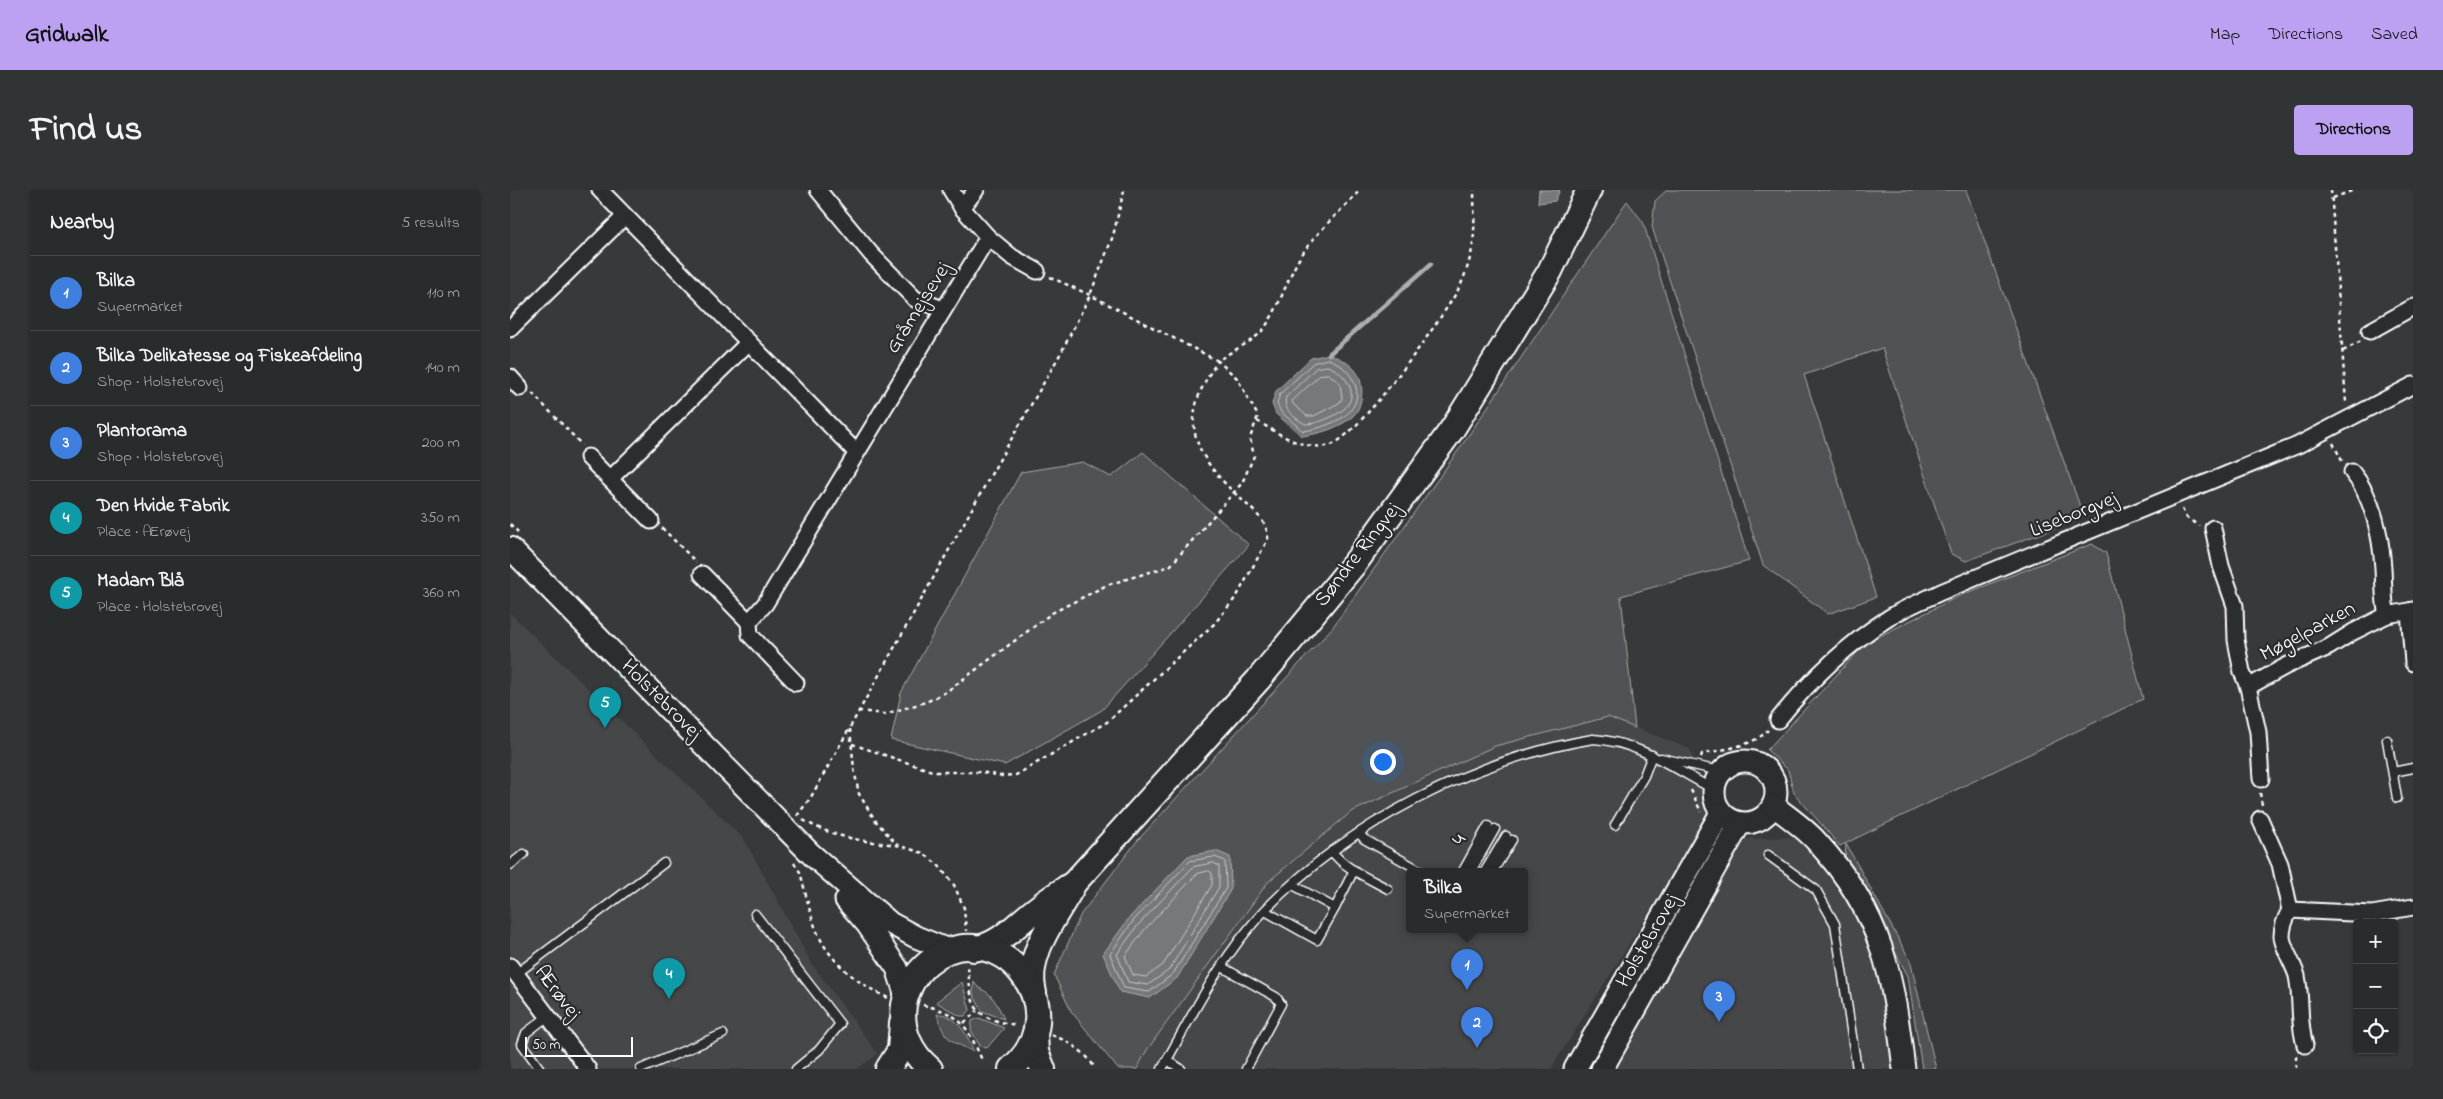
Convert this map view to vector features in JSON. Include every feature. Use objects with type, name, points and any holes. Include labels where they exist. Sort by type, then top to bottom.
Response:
[{"type":"main road","name":"Søndre Ringvej","points":[[1035,1031],[1038,1014],[1031,978],[1035,959],[1043,939],[1074,883],[1258,680],[1355,564],[1453,428],[1550,271],[1590,190]]},
{"type":"main road","name":"Søndre Ringvej","points":[[905,1003],[910,986],[923,968],[931,961],[965,950],[985,947],[1002,938],[1038,907],[1074,883]]},
{"type":"main road","points":[[965,950],[994,953],[1012,963],[1025,977],[1034,995]]},
{"type":"main road","points":[[888,1069],[900,1050],[905,1003]]},
{"type":"main road","points":[[905,1003],[906,1036],[910,1046],[930,1069]]},
{"type":"main road","points":[[1011,1069],[1026,1053],[1035,1031]]},
{"type":"main road","points":[[1035,1031],[1036,1052],[1043,1069]]},
{"type":"street","points":[[600,190],[856,452]]},
{"type":"street","points":[[818,190],[871,254],[915,299],[942,309]]},
{"type":"street","points":[[951,190],[962,208],[988,237],[1012,257],[1037,271]]},
{"type":"street","points":[[962,208],[976,190]]},
{"type":"street","points":[[510,329],[625,216]]},
{"type":"street","name":"Gråmejsevej","points":[[749,622],[765,604],[942,309],[988,237]]},
{"type":"street","points":[[2370,331],[2413,307]]},
{"type":"street","points":[[610,479],[749,342]]},
{"type":"street","name":"Liseborgvej","points":[[1778,720],[1806,685],[1846,649],[1891,616],[1941,592],[2298,445],[2413,386]]},
{"type":"street","points":[[588,457],[651,521]]},
{"type":"street","name":"Møgelparken","points":[[2352,472],[2362,484],[2377,526],[2387,614]]},
{"type":"street","name":"Møgelparken","points":[[2213,528],[2222,566],[2235,606],[2236,640],[2242,672],[2248,687],[2258,732],[2261,779]]},
{"type":"street","name":"Holstebrovej","points":[[517,543],[801,856],[831,883],[867,924],[897,968],[905,1003]]},
{"type":"street","points":[[702,574],[749,622],[750,635],[796,683]]},
{"type":"street","name":"Møgelparken","points":[[2248,687],[2286,666],[2329,647],[2387,614],[2411,610],[2413,664]]},
{"type":"street","points":[[1746,760],[1756,762],[1765,767],[1776,785],[1773,805],[1760,819],[1740,823],[1721,813],[1716,806],[1717,780],[1728,765],[1746,760]]},
{"type":"street","points":[[1773,805],[1816,841],[1846,877],[1868,912],[1883,950],[1895,998],[1904,1069]]},
{"type":"street","name":"Holstebrovej","points":[[1578,1067],[1721,813]]},
{"type":"street","points":[[2260,819],[2280,864],[2290,910],[2284,920],[2282,939],[2297,978],[2300,998],[2300,1029],[2305,1045]]},
{"type":"street","name":"Holstebrovej","points":[[1602,1069],[1740,823]]},
{"type":"street","name":"Holstebrovej","points":[[801,856],[890,923],[916,937],[965,950]]},
{"type":"street","points":[[2290,910],[2372,914],[2413,907]]},
{"type":"street","name":"Ærøvej","points":[[513,970],[588,1069]]},
{"type":"lane","points":[[1162,1069],[1222,967],[1265,910],[1332,851],[1417,799],[1500,764],[1562,745],[1593,739],[1606,739],[1717,780]]},
{"type":"lane","points":[[2387,740],[2397,798]]},
{"type":"lane","points":[[1652,756],[1717,780]]},
{"type":"lane","points":[[1615,825],[1644,776],[1652,756]]},
{"type":"lane","points":[[2393,772],[2413,768]]},
{"type":"lane","name":"4","points":[[1465,868],[1491,827],[1472,868]]},
{"type":"lane","points":[[1359,833],[1364,839],[1416,868]]},
{"type":"lane","points":[[1487,868],[1509,838],[1494,868]]},
{"type":"lane","points":[[1332,851],[1335,856],[1354,870],[1388,889]]},
{"type":"lane","points":[[510,865],[524,854]]},
{"type":"lane","points":[[1768,855],[1816,890],[1835,924],[1857,1069]]},
{"type":"lane","points":[[513,970],[664,864]]},
{"type":"lane","points":[[1265,910],[1317,940],[1354,870]]},
{"type":"lane","points":[[1293,885],[1334,908]]},
{"type":"lane","points":[[755,914],[840,1024],[819,1050],[796,1069]]},
{"type":"lane","points":[[1222,967],[1276,997],[1281,1004],[1246,1069]]},
{"type":"lane","points":[[540,1069],[522,1044],[526,1033],[548,1016]]},
{"type":"lane","points":[[641,1069],[723,1034]]},
{"type":"lane","points":[[1167,1060],[1181,1069]]},
{"type":"path","points":[[1095,1069],[1076,1048],[1065,1040],[989,1019],[977,1011],[970,996],[965,950],[964,908],[954,885],[939,866],[923,853],[898,844],[857,841],[825,832],[797,816],[811,797],[1062,351],[1090,295],[1113,236],[1124,190]]},
{"type":"path","points":[[852,744],[935,772],[981,772],[1008,776],[1024,772],[1107,722],[1226,611],[1237,596],[1265,547],[1268,532],[1264,523],[1216,474],[1203,455],[1196,439],[1193,421],[1200,388],[1218,361],[1260,332],[1274,314],[1289,277],[1301,257],[1360,190]]},
{"type":"path","points":[[1257,421],[1300,445],[1329,446],[1353,430],[1407,364],[1458,290],[1471,257],[1475,217],[1474,190]]},
{"type":"path","points":[[2332,190],[2348,420]]},
{"type":"path","points":[[2332,198],[2354,190]]},
{"type":"path","points":[[859,711],[885,714],[926,702],[946,692],[1052,613],[1107,585],[1170,566],[1242,483],[1254,456],[1250,438],[1258,416],[1237,378],[1218,361],[1090,295],[1037,271]]},
{"type":"path","points":[[2343,351],[2367,338],[2370,331]]},
{"type":"path","points":[[515,382],[526,387],[533,394],[587,450],[588,457]]},
{"type":"path","points":[[2327,430],[2342,462],[2352,472]]},
{"type":"path","points":[[2175,497],[2187,518],[2197,525],[2213,528]]},
{"type":"path","points":[[651,521],[660,525],[702,568],[702,574]]},
{"type":"path","points":[[510,524],[517,543]]},
{"type":"path","points":[[850,727],[859,794],[875,820],[898,844]]},
{"type":"path","points":[[2260,819],[2261,779]]},
{"type":"path","points":[[801,856],[800,872],[820,938],[837,963],[858,982],[905,1003],[950,1014],[964,1023],[983,1062]]},
{"type":"path","points":[[964,1023],[977,1011]]},
{"type":"shaded area","points":[[1667,190],[1966,190],[2081,509],[2075,521],[1966,561],[1951,554],[1882,348],[1804,375],[1876,597],[1828,614],[1763,565],[1652,227],[1655,201]]},
{"type":"shaded area","points":[[1627,201],[1643,222],[1749,561],[1621,596],[1635,728],[1608,717],[1495,746],[1351,812],[1268,882],[1147,1050],[1137,1069],[1118,1069],[1071,1011],[1054,975],[1081,914],[1137,841],[1332,628],[1460,448]]},
{"type":"shaded area","points":[[1143,452],[1249,545],[1102,710],[1005,765],[891,740],[901,693],[1021,472],[1083,462],[1111,477]]},
{"type":"shaded area","points":[[2092,544],[2106,553],[2143,699],[1840,846],[1794,793],[1788,770],[1767,750],[1866,643],[1959,596]]},
{"type":"shaded area","points":[[510,613],[744,839],[812,964],[878,1054],[857,1069],[510,1069]]},
{"type":"shaded area","points":[[1608,717],[1690,749],[1710,815],[1551,1069],[1137,1069],[1147,1050],[1268,882],[1351,812],[1494,746]]},
{"type":"shaded area","points":[[1795,837],[1825,872],[1850,907],[1876,952],[1895,1069],[1615,1069],[1741,839]]},
{"type":"shaded area","points":[[1846,844],[1910,960],[1936,1069],[1922,1069],[1908,976],[1845,858]]},
{"type":"shaded area","points":[[974,981],[978,987],[987,992],[991,997],[1004,1019],[982,1011],[973,994]]},
{"type":"shaded area","points":[[962,982],[970,1010],[965,1016],[960,1016],[936,1002]]},
{"type":"shaded area","points":[[937,1014],[950,1017],[960,1026],[968,1038],[972,1051],[948,1038],[942,1029]]},
{"type":"shaded area","points":[[979,1018],[1004,1028],[987,1048],[980,1046],[971,1030],[972,1021]]},
{"type":"water","points":[[1539,190],[1560,190],[1555,201],[1538,203]]},
{"type":"water","points":[[1329,354],[1346,362],[1355,370],[1362,388],[1361,401],[1356,413],[1341,424],[1322,432],[1302,436],[1276,414],[1272,404],[1276,391],[1311,358]]},
{"type":"water","points":[[1216,851],[1230,857],[1231,889],[1177,978],[1150,998],[1120,992],[1103,954],[1130,917],[1188,856]]},
{"type":"waterway","points":[[1329,354],[1431,264]]},
{"type":"place","name":"Madam Blå","points":[[605,728]]},
{"type":"place","name":"Bilka","points":[[1467,990]]},
{"type":"place","name":"Den Hvide Fabrik","points":[[669,999]]},
{"type":"place","name":"Plantorama","points":[[1719,1022]]},
{"type":"place","name":"Bilka Delikatesse og Fiskeafdeling","points":[[1477,1048]]}]
